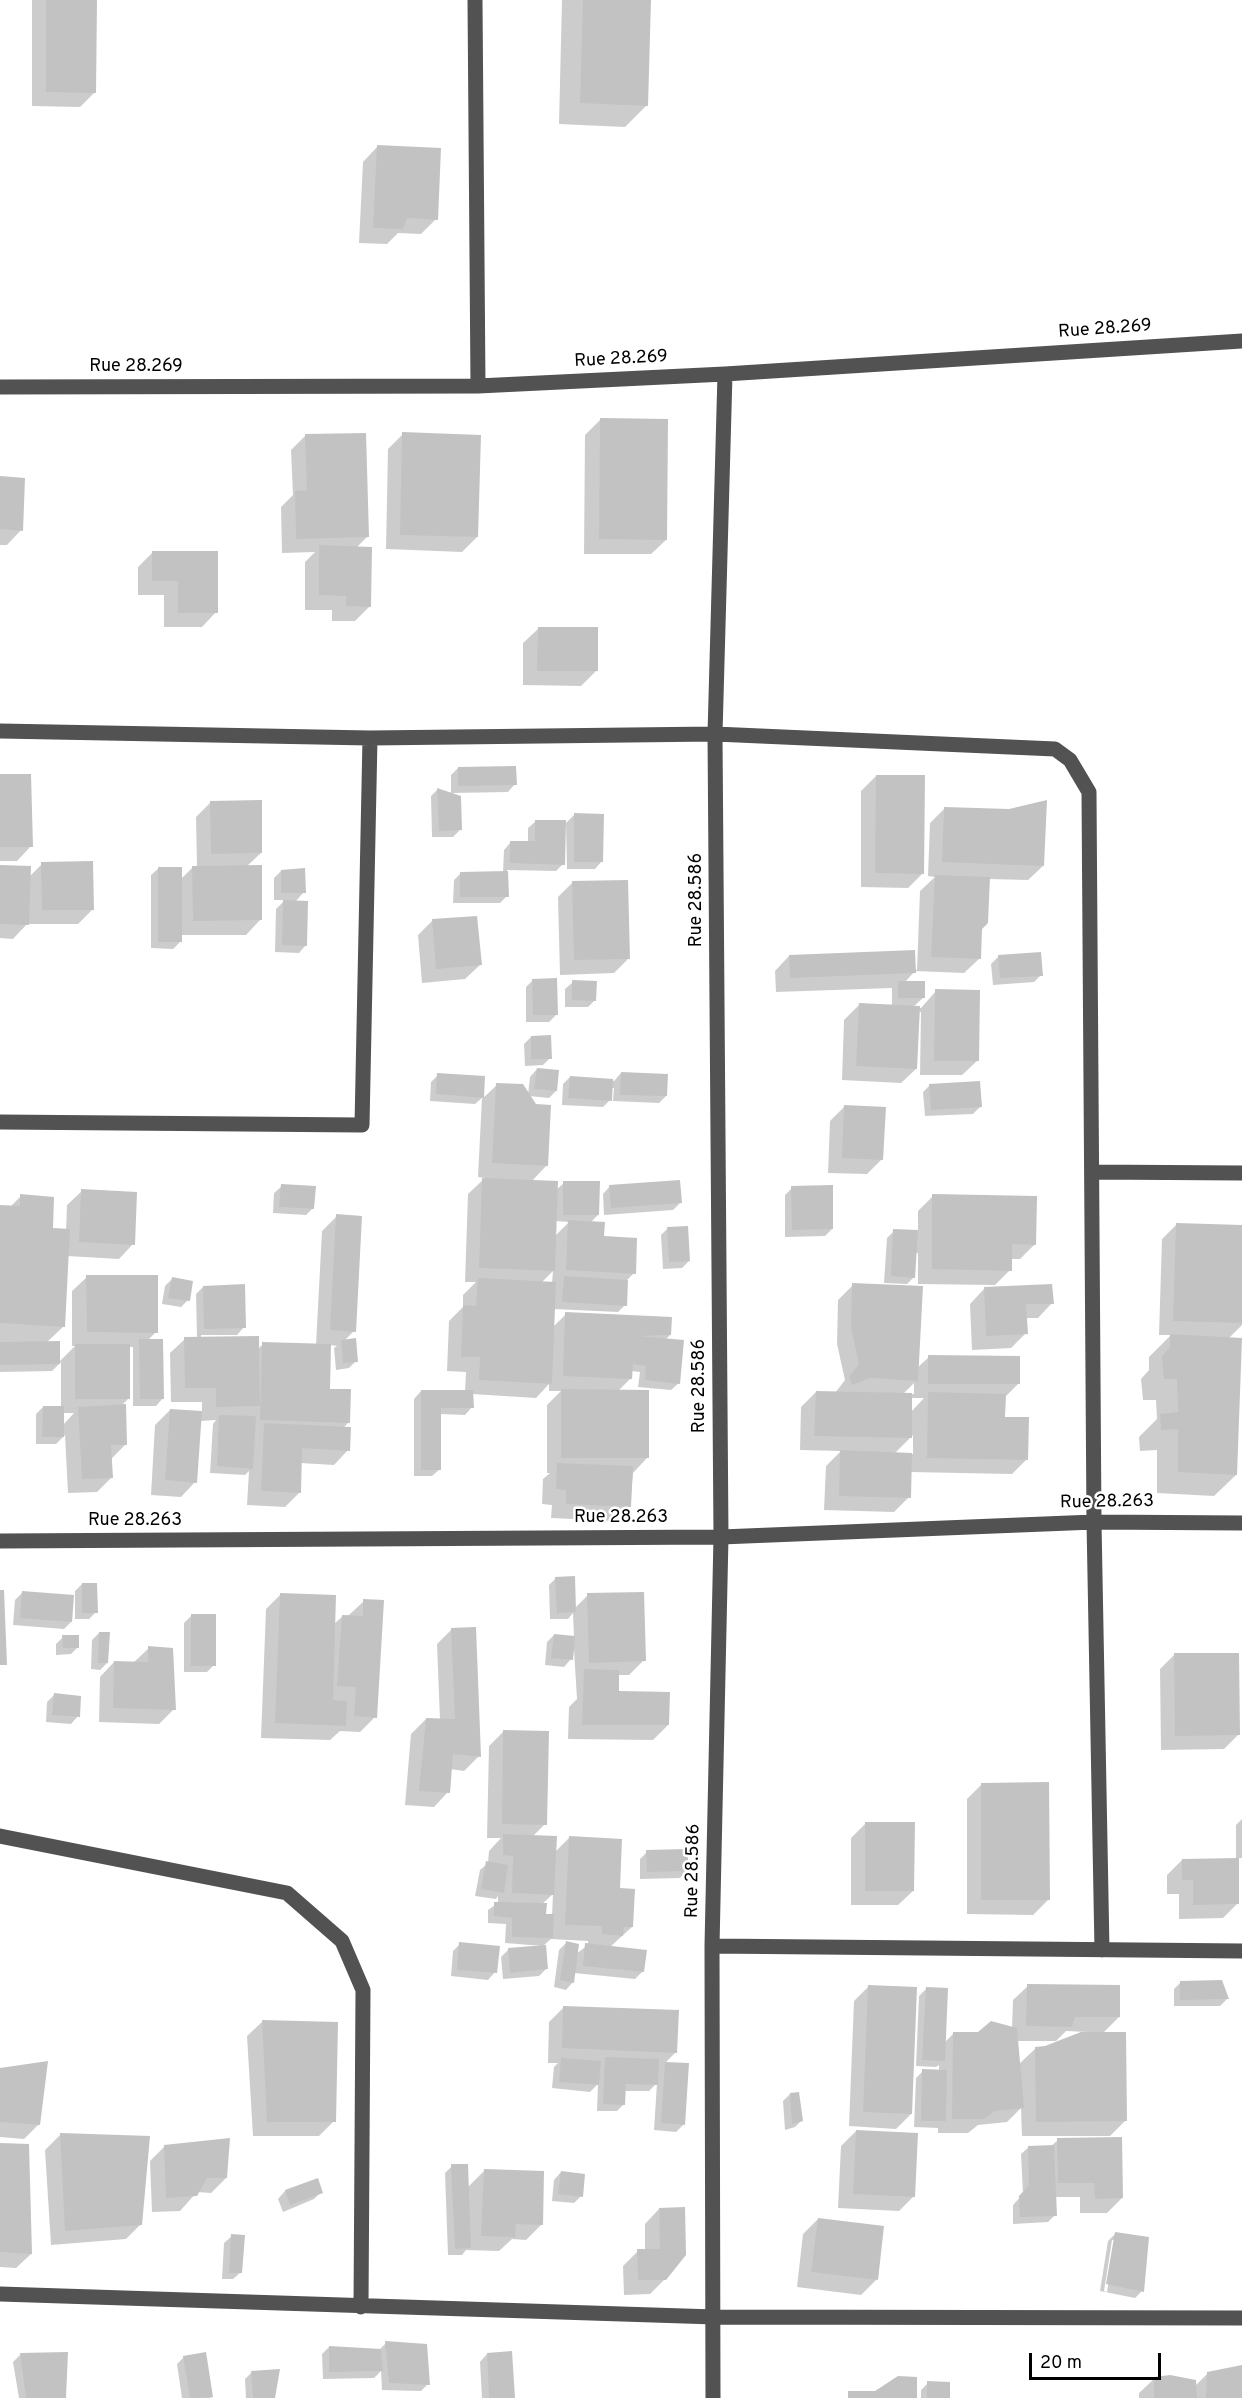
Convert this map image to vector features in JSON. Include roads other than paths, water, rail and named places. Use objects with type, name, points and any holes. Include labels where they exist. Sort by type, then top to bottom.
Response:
[{"type":"street","points":[[475,0],[478,386]]},
{"type":"street","name":"Rue 28.269","points":[[0,387],[478,386],[725,374],[1242,341]]},
{"type":"street","name":"Rue 28.586","points":[[713,2398],[715,2317],[712,1946],[721,1537],[715,734],[725,374]]},
{"type":"street","points":[[0,731],[370,738],[715,734],[1055,749],[1070,760],[1089,792],[1094,1522],[1102,1950]]},
{"type":"street","points":[[0,1122],[362,1125],[370,738]]},
{"type":"street","points":[[1092,1172],[1242,1173]]},
{"type":"street","name":"Rue 28.263","points":[[0,1541],[721,1537],[1094,1522],[1242,1523]]},
{"type":"street","points":[[0,1836],[287,1893],[342,1941],[363,1990],[361,2307]]},
{"type":"street","points":[[712,1946],[1242,1951]]},
{"type":"street","points":[[0,2294],[715,2317],[1242,2318]]}]
